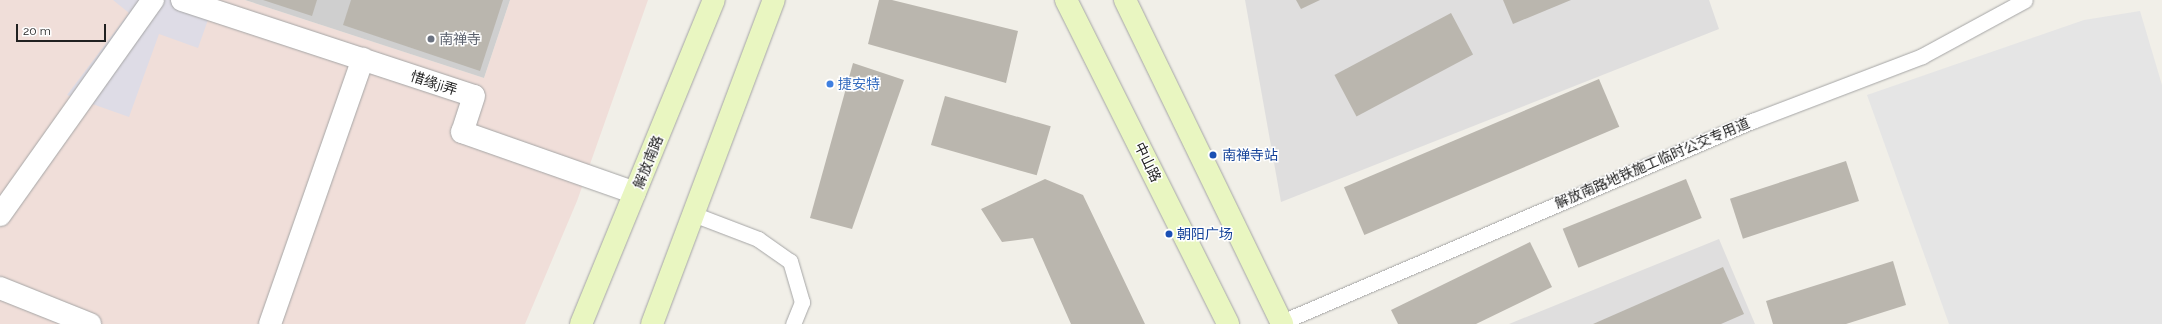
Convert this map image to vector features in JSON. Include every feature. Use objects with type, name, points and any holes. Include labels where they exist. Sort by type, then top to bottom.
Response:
[{"type":"main road","name":"解放南路","points":[[581,324],[714,0]]},
{"type":"main road","points":[[652,324],[774,0]]},
{"type":"main road","name":"中山路","points":[[1066,0],[1228,324]]},
{"type":"main road","points":[[1124,0],[1280,323]]},
{"type":"street","points":[[0,215],[153,0]]},
{"type":"street","name":"惜缘ji弄","points":[[182,0],[474,96],[462,132],[635,193]]},
{"type":"street","points":[[270,324],[363,59]]},
{"type":"street","points":[[0,288],[90,324]]},
{"type":"lane","name":"解放南路地铁施工临时公交专用道","points":[[1280,323],[1752,121],[1922,56],[2025,0]]},
{"type":"lane","points":[[693,214],[758,238],[790,261],[802,302],[793,324]]},
{"type":"shaded area","points":[[0,0],[245,0],[484,78],[510,0],[648,0],[577,201],[525,324],[0,324]]},
{"type":"shaded area","points":[[113,0],[215,0],[198,48],[159,34],[129,117],[67,95],[129,13]]},
{"type":"shaded area","name":"南禅寺","points":[[245,0],[510,0],[484,78]]},
{"type":"shaded area","points":[[1245,0],[1709,0],[1719,29],[1281,202]]},
{"type":"shaded area","points":[[2140,11],[2162,85],[2162,324],[1949,324],[1867,95],[2084,20]]},
{"type":"shaded area","points":[[1719,239],[1755,324],[1509,324]]},
{"type":"building","points":[[263,0],[317,0],[312,16]]},
{"type":"building","name":"南禅寺","points":[[351,0],[503,0],[480,71],[343,25]]},
{"type":"building","points":[[879,0],[892,0],[1018,31],[1006,83],[868,44]]},
{"type":"building","points":[[1296,0],[1320,0],[1301,9]]},
{"type":"building","points":[[1503,0],[1571,0],[1513,24]]},
{"type":"building","points":[[1451,13],[1473,54],[1357,116],[1334,75]]},
{"type":"building","points":[[853,63],[904,80],[852,229],[810,218]]},
{"type":"building","points":[[1599,79],[1619,127],[1364,235],[1344,187]]},
{"type":"building","points":[[945,96],[1051,126],[1037,175],[931,145]]},
{"type":"building","points":[[1846,161],[1859,201],[1743,239],[1730,199]]},
{"type":"building","points":[[1045,179],[1083,195],[1145,324],[1071,324],[1033,238],[1002,242],[981,209]]},
{"type":"building","points":[[1686,179],[1702,218],[1578,268],[1563,229]]},
{"type":"building","points":[[1530,242],[1552,287],[1476,324],[1398,324],[1391,310]]},
{"type":"building","points":[[1893,261],[1906,305],[1846,324],[1773,324],[1766,301]]},
{"type":"building","points":[[1723,267],[1744,314],[1721,324],[1593,324]]},
{"type":"place","name":"南禅寺","points":[[431,39]]},
{"type":"place","name":"捷安特","points":[[830,84]]},
{"type":"place","name":"南禅寺站","points":[[1213,155]]},
{"type":"place","name":"朝阳广场","points":[[1169,234]]}]
